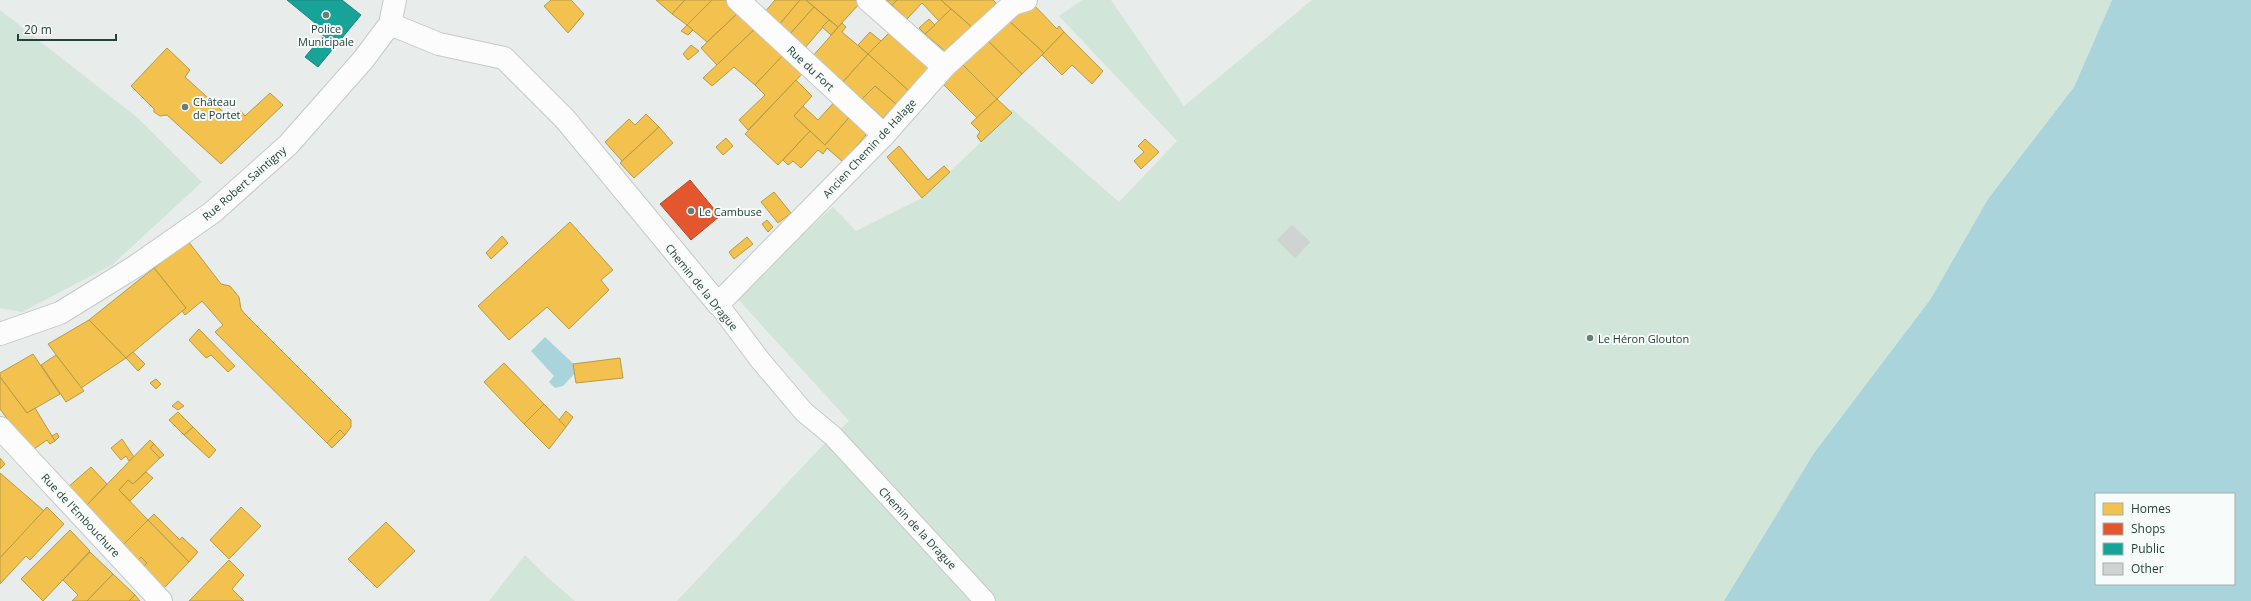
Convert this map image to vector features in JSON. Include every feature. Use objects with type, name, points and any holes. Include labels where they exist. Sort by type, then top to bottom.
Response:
[{"type":"street","name":"Rue Robert Saintigny","points":[[0,334],[60,313],[136,266],[213,212],[288,145],[363,60],[390,24],[395,0]]},
{"type":"street","name":"Rue du Fort","points":[[738,0],[884,135]]},
{"type":"street","points":[[868,0],[944,67]]},
{"type":"street","name":"Ancien Chemin de Halage","points":[[718,304],[884,135],[944,67],[1016,1]]},
{"type":"street","name":"Chemin de la Drague","points":[[390,24],[439,44],[504,58],[565,119],[718,304]]},
{"type":"street","name":"Rue de l'Embouchure","points":[[0,428],[162,601]]},
{"type":"lane","name":"Chemin de la Drague","points":[[718,304],[760,360],[804,412],[833,436],[985,601]]},
{"type":"green space","points":[[1082,0],[1111,0],[1184,106],[1312,0],[2112,0],[2074,87],[1988,199],[1930,300],[1814,453],[1724,601],[677,601],[820,448],[849,421],[734,295],[833,207],[856,231],[922,198],[981,142],[1012,109],[1119,202],[1177,141],[1059,16]]},
{"type":"green space","points":[[0,10],[138,118],[202,182],[112,265],[22,312],[0,308]]},
{"type":"green space","points":[[525,555],[546,576],[575,601],[489,601]]},
{"type":"water","points":[[2112,0],[2251,0],[2251,601],[1724,601],[1814,453],[1930,300],[1988,199],[2074,87]]},
{"type":"water","points":[[545,337],[579,369],[563,386],[555,388],[549,382],[554,376],[531,351]]},
{"type":"building: Homes","points":[[551,0],[571,0],[584,14],[568,33],[544,6]]},
{"type":"building: Homes","points":[[656,0],[685,0],[672,14]]},
{"type":"building: Homes","points":[[685,0],[712,0],[687,25],[672,14]]},
{"type":"building: Homes","points":[[712,0],[728,0],[740,11],[707,42],[687,25]]},
{"type":"building: Homes","points":[[775,0],[800,0],[779,25],[765,12]]},
{"type":"building: Homes","points":[[800,0],[806,0],[814,7],[789,35],[779,25]]},
{"type":"building: Homes","points":[[806,0],[859,0],[861,2],[838,27]]},
{"type":"building: Homes","points":[[886,0],[897,0],[892,5]]},
{"type":"building: Homes","points":[[897,0],[941,0],[951,9],[939,21],[922,3],[907,19],[892,5]]},
{"type":"building: Homes","points":[[941,0],[993,0],[998,5],[973,28]]},
{"type":"building: Homes","points":[[1031,2],[1057,29],[1059,26],[1064,32],[1044,53],[1008,20]]},
{"type":"building: Homes","points":[[814,7],[829,20],[804,49],[789,35]]},
{"type":"building: Homes","points":[[951,9],[973,28],[946,52],[925,34]]},
{"type":"building: Homes","points":[[740,11],[757,27],[717,65],[701,48]]},
{"type":"building: Homes","points":[[929,19],[935,25],[925,34],[919,28]]},
{"type":"building: Homes","points":[[829,20],[838,27],[831,35],[822,27]]},
{"type":"building: Homes","points":[[1008,20],[1044,53],[1022,74],[986,39]]},
{"type":"building: Homes","points":[[842,23],[846,27],[842,32],[868,54],[842,83],[812,57]]},
{"type":"building: Homes","points":[[687,25],[693,30],[688,35],[681,31]]},
{"type":"building: Homes","points":[[757,27],[785,53],[755,85],[734,67],[712,86],[703,78]]},
{"type":"building: Homes","points":[[893,29],[934,65],[909,91],[868,54]]},
{"type":"building: Homes","points":[[870,32],[881,41],[868,54],[858,45]]},
{"type":"building: Homes","points":[[1064,32],[1103,71],[1092,84],[1072,65],[1062,75],[1042,55]]},
{"type":"building: Homes","points":[[986,39],[1022,74],[997,99],[961,63]]},
{"type":"building: Homes","points":[[691,45],[699,51],[688,60],[683,54]]},
{"type":"building: Homes","name":"Château de Portet","points":[[167,48],[190,70],[185,77],[228,116],[233,112],[241,111],[245,116],[270,93],[283,105],[221,164],[167,115],[160,116],[154,112],[154,109],[131,86]]},
{"type":"building: Homes","points":[[785,53],[805,71],[748,130],[739,120],[765,95],[755,85]]},
{"type":"building: Homes","points":[[868,54],[909,91],[896,104],[875,86],[862,99],[842,83]]},
{"type":"building: Homes","points":[[961,63],[997,99],[977,118],[940,81]]},
{"type":"building: Homes","points":[[796,80],[812,96],[794,116],[810,131],[778,165],[745,134]]},
{"type":"building: Homes","points":[[875,86],[896,104],[883,118],[862,99]]},
{"type":"building: Homes","points":[[838,98],[854,112],[825,145],[794,116],[803,106],[818,120]]},
{"type":"building: Homes","points":[[997,99],[1012,113],[981,142],[977,136],[980,132],[971,123]]},
{"type":"building: Homes","points":[[854,112],[871,129],[843,162],[827,148],[823,154],[818,150],[801,168],[793,161],[788,165],[783,160],[810,131],[825,145]]},
{"type":"building: Homes","points":[[646,114],[659,127],[622,161],[605,142],[629,119],[635,125]]},
{"type":"building: Homes","points":[[659,127],[673,143],[634,178],[620,163]]},
{"type":"building: Homes","points":[[726,138],[733,146],[723,155],[716,147]]},
{"type":"building: Homes","points":[[1145,139],[1159,152],[1141,169],[1134,161],[1144,152],[1138,146]]},
{"type":"building: Homes","points":[[899,146],[928,180],[944,166],[950,172],[922,198],[887,157]]},
{"type":"building: Homes","points":[[774,192],[791,213],[778,223],[761,202]]},
{"type":"building: Homes","points":[[767,220],[773,227],[768,232],[762,224]]},
{"type":"building: Homes","points":[[570,222],[613,270],[601,280],[609,290],[569,329],[547,307],[509,340],[478,306]]},
{"type":"building: Homes","points":[[502,236],[508,243],[491,259],[486,253]]},
{"type":"building: Homes","points":[[747,237],[753,244],[734,259],[729,252]]},
{"type":"building: Homes","points":[[188,241],[221,284],[230,286],[239,297],[241,309],[245,314],[351,420],[351,427],[345,435],[340,430],[327,443],[215,332],[223,325],[202,301],[185,315],[182,311],[186,308],[154,268]]},
{"type":"building: Homes","points":[[154,268],[186,308],[126,358],[89,320]]},
{"type":"building: Homes","points":[[89,320],[126,358],[81,388],[48,344]]},
{"type":"building: Homes","points":[[199,329],[235,366],[228,372],[211,355],[206,358],[189,340]]},
{"type":"building: Homes","points":[[133,352],[145,364],[138,371],[126,358]]},
{"type":"building: Homes","points":[[33,354],[60,394],[27,413],[0,377],[0,373]]},
{"type":"building: Homes","points":[[56,355],[84,391],[66,402],[41,365]]},
{"type":"building: Homes","points":[[620,358],[623,378],[576,383],[573,364]]},
{"type":"building: Homes","points":[[504,363],[544,404],[524,424],[484,382]]},
{"type":"building: Homes","points":[[0,377],[27,413],[35,408],[55,441],[50,444],[47,440],[31,451],[0,409]]},
{"type":"building: Homes","points":[[156,379],[161,384],[156,389],[150,383]]},
{"type":"building: Homes","points":[[178,401],[184,406],[178,410],[172,406]]},
{"type":"building: Homes","points":[[544,404],[566,427],[549,449],[524,424]]},
{"type":"building: Homes","points":[[566,411],[573,417],[566,427],[559,420]]},
{"type":"building: Homes","points":[[178,412],[193,427],[184,435],[169,420]]},
{"type":"building: Homes","points":[[193,427],[216,450],[209,458],[184,435]]},
{"type":"building: Homes","points":[[340,430],[345,435],[332,448],[327,443]]},
{"type":"building: Homes","points":[[57,433],[59,437],[55,441],[52,436]]},
{"type":"building: Homes","points":[[122,439],[134,457],[129,461],[126,456],[121,460],[111,448]]},
{"type":"building: Homes","points":[[150,440],[154,444],[150,448],[160,458],[133,484],[128,480],[119,490],[148,520],[122,546],[85,507]]},
{"type":"building: Homes","points":[[154,444],[164,455],[160,458],[150,448]]},
{"type":"building: Homes","points":[[0,458],[5,464],[0,469]]},
{"type":"building: Homes","points":[[91,467],[107,484],[85,507],[67,488]]},
{"type":"building: Homes","points":[[146,472],[153,478],[130,501],[119,490],[128,480],[133,484]]},
{"type":"building: Homes","points":[[0,473],[44,511],[0,558]]},
{"type":"building: Homes","points":[[47,507],[64,524],[30,560],[26,556],[0,584],[0,558]]},
{"type":"building: Homes","points":[[241,507],[261,526],[229,559],[210,540]]},
{"type":"building: Homes","points":[[154,514],[180,540],[182,537],[198,552],[189,562],[148,520]]},
{"type":"building: Homes","points":[[148,520],[189,562],[164,588],[143,567],[147,563],[141,557],[137,561],[122,546]]},
{"type":"building: Homes","points":[[386,522],[415,551],[377,588],[348,559]]},
{"type":"building: Homes","points":[[70,530],[90,551],[43,601],[21,579]]},
{"type":"building: Homes","points":[[90,552],[113,574],[87,601],[72,601],[78,595],[63,580]]},
{"type":"building: Homes","points":[[141,557],[147,563],[143,567],[137,561]]},
{"type":"building: Homes","points":[[229,560],[244,575],[232,589],[244,601],[189,601]]},
{"type":"building: Homes","points":[[113,574],[135,595],[129,601],[87,601]]},
{"type":"building: Homes","points":[[135,595],[140,601],[129,601]]},
{"type":"building: Shops","points":[[690,180],[720,216],[691,240],[660,204]]},
{"type":"building: Public","points":[[287,0],[342,0],[361,15],[318,67],[305,57],[326,32]]},
{"type":"building: Other","points":[[1292,225],[1310,242],[1295,258],[1277,240]]},
{"type":"place","name":"Police Municipale","points":[[326,15]]},
{"type":"place","name":"Château de Portet","points":[[185,107]]},
{"type":"place","name":"Le Cambuse","points":[[691,211]]},
{"type":"place","name":"Le Héron Glouton","points":[[1590,338]]}]
